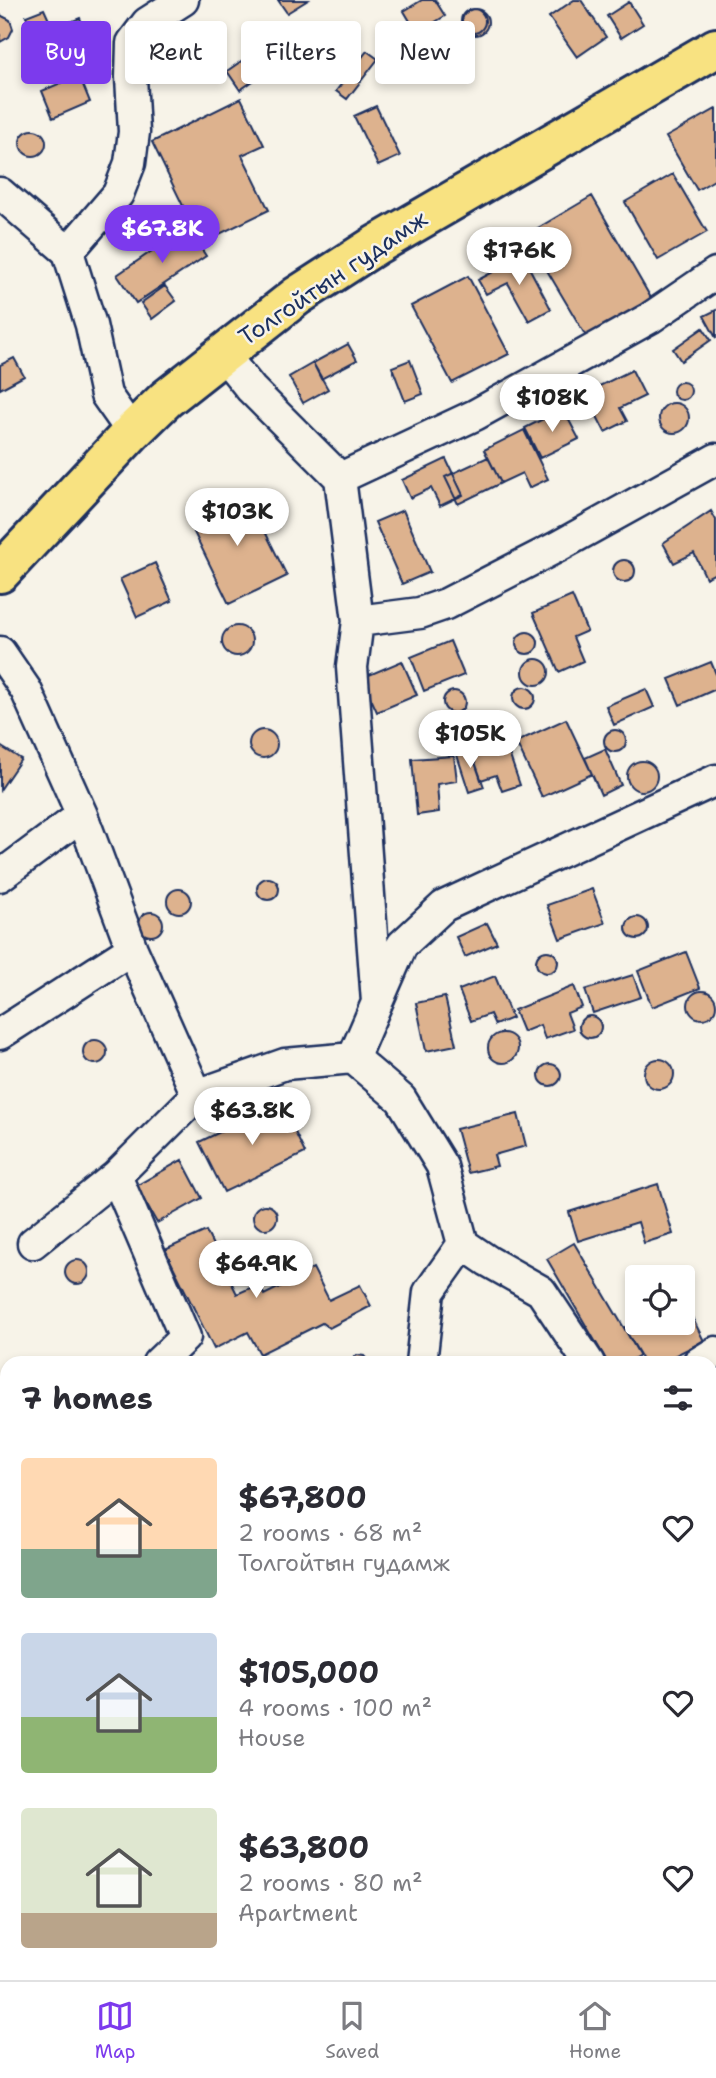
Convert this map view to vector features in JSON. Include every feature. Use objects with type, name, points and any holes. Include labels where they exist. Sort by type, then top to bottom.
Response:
[{"type":"main road","name":"Толгойтын гудамж","points":[[0,573],[131,432],[166,399],[297,296],[376,245],[716,48]]},
{"type":"street","points":[[68,252],[118,194],[130,163],[134,132],[132,43],[147,23],[183,0]]},
{"type":"street","points":[[0,193],[68,252],[91,325],[106,395],[131,432]]},
{"type":"street","points":[[340,478],[475,415],[650,318],[716,273]]},
{"type":"street","points":[[222,353],[251,389],[340,478],[358,621],[352,667],[377,1002]]},
{"type":"street","points":[[358,621],[420,613],[446,604],[716,460]]},
{"type":"street","points":[[0,652],[26,690],[82,816],[132,949],[197,1095]]},
{"type":"street","points":[[353,1058],[402,945],[444,906],[716,780]]},
{"type":"street","points":[[0,876],[82,816]]},
{"type":"street","points":[[0,1034],[132,949]]},
{"type":"street","points":[[33,1243],[116,1176],[197,1095],[285,1064],[353,1058],[401,1099],[442,1166],[463,1244],[541,1291],[584,1356]]},
{"type":"street","points":[[116,1176],[185,1337],[165,1356]]},
{"type":"street","points":[[422,1356],[429,1292],[463,1244]]},
{"type":"building","points":[[278,0],[308,0],[287,13]]},
{"type":"building","points":[[422,0],[435,0],[445,16],[437,21],[410,21],[404,11]]},
{"type":"building","points":[[574,0],[581,0],[606,37],[577,57],[549,17]]},
{"type":"building","points":[[629,2],[643,24],[621,38],[607,16]]},
{"type":"building","points":[[44,9],[49,21],[28,21],[26,16]]},
{"type":"building","points":[[475,9],[487,17],[487,27],[475,35],[475,21],[462,21],[466,13]]},
{"type":"building","points":[[468,10],[478,10],[484,16],[484,26],[478,32],[475,33],[475,21],[461,21]]},
{"type":"building","points":[[0,15],[10,20],[13,29],[9,37],[0,42]]},
{"type":"building","points":[[367,51],[375,57],[375,63],[361,81],[361,59]]},
{"type":"building","points":[[241,61],[241,84],[249,84],[240,90],[227,71]]},
{"type":"building","points":[[58,84],[83,84],[90,102],[53,118],[42,91]]},
{"type":"building","points":[[341,84],[359,84],[347,99],[336,91]]},
{"type":"building","points":[[241,98],[264,145],[242,155],[269,210],[201,243],[152,142]]},
{"type":"building","points":[[376,106],[400,156],[378,166],[354,116]]},
{"type":"building","points":[[716,109],[716,179],[697,190],[666,137]]},
{"type":"building","points":[[33,130],[43,133],[46,143],[43,153],[33,156],[23,153],[20,143],[23,133]]},
{"type":"building","points":[[673,174],[707,232],[658,260],[625,202]]},
{"type":"building","points":[[592,196],[655,305],[590,343],[526,235]]},
{"type":"building","points":[[187,227],[206,256],[136,303],[117,275]]},
{"type":"building","points":[[523,256],[551,309],[529,321],[508,283],[486,294],[478,280]]},
{"type":"building","points":[[468,276],[509,354],[452,383],[411,306]]},
{"type":"building","points":[[165,286],[176,301],[152,319],[141,303]]},
{"type":"building","points":[[716,310],[716,338],[704,316]]},
{"type":"building","points":[[703,328],[711,340],[681,361],[673,349]]},
{"type":"building","points":[[348,344],[357,360],[321,379],[313,363]]},
{"type":"building","points":[[14,358],[24,376],[0,389],[0,365]]},
{"type":"building","points":[[410,360],[423,394],[405,401],[392,367]]},
{"type":"building","points":[[313,363],[328,389],[303,403],[289,377]]},
{"type":"building","points":[[632,370],[645,396],[620,408],[627,421],[605,432],[585,393]]},
{"type":"building","points":[[682,382],[688,385],[691,391],[688,397],[682,400],[676,397],[673,391],[676,385]]},
{"type":"building","points":[[674,403],[680,404],[688,412],[688,424],[680,432],[674,433],[668,432],[660,424],[659,418],[660,412],[668,404]]},
{"type":"building","points":[[563,409],[579,439],[540,458],[525,428]]},
{"type":"building","points":[[524,430],[548,479],[529,488],[522,473],[501,483],[484,450]]},
{"type":"building","points":[[488,457],[501,483],[458,504],[445,477]]},
{"type":"building","points":[[446,459],[463,495],[440,506],[431,488],[410,498],[402,480]]},
{"type":"building","points":[[245,491],[287,576],[229,604],[188,520]]},
{"type":"building","points":[[403,510],[430,572],[402,584],[375,522]]},
{"type":"building","points":[[711,511],[716,520],[716,573],[706,578],[694,553],[674,563],[663,543]]},
{"type":"building","points":[[624,560],[632,563],[635,571],[632,579],[624,582],[616,579],[613,571],[616,563]]},
{"type":"building","points":[[155,563],[172,601],[137,617],[120,579]]},
{"type":"building","points":[[572,596],[587,631],[573,637],[583,661],[559,672],[533,613]]},
{"type":"building","points":[[237,626],[248,630],[252,641],[248,652],[237,656],[226,652],[222,641],[226,630]]},
{"type":"building","points":[[527,632],[535,635],[538,643],[535,651],[527,654],[519,651],[516,643],[519,635]]},
{"type":"building","points":[[450,641],[464,675],[424,691],[411,657]]},
{"type":"building","points":[[536,659],[545,663],[549,672],[545,681],[536,685],[527,681],[523,672],[527,663]]},
{"type":"building","points":[[402,661],[417,695],[377,712],[362,678]]},
{"type":"building","points":[[711,662],[716,674],[716,689],[680,705],[669,679]]},
{"type":"building","points":[[524,687],[532,690],[535,698],[532,706],[524,709],[516,706],[513,698],[516,690]]},
{"type":"building","points":[[646,689],[654,707],[614,725],[606,706]]},
{"type":"building","points":[[454,691],[462,694],[465,702],[462,710],[454,713],[446,710],[443,702],[446,694]]},
{"type":"building","points":[[566,719],[592,774],[542,797],[516,742]]},
{"type":"building","points":[[263,730],[273,734],[277,744],[273,754],[263,758],[253,754],[249,744],[253,734]]},
{"type":"building","points":[[615,730],[623,733],[626,741],[623,749],[615,752],[607,749],[604,741],[607,733]]},
{"type":"building","points":[[503,736],[520,785],[502,791],[496,775],[481,780],[470,748]]},
{"type":"building","points":[[0,746],[21,759],[0,790]]},
{"type":"building","points":[[470,748],[484,787],[469,792],[456,752]]},
{"type":"building","points":[[605,749],[621,785],[601,795],[585,758]]},
{"type":"building","points":[[454,756],[457,781],[437,784],[439,812],[417,815],[412,759]]},
{"type":"building","points":[[642,761],[653,765],[657,776],[653,787],[642,791],[631,787],[627,776],[631,765]]},
{"type":"building","points":[[268,878],[276,881],[279,889],[276,897],[268,900],[260,897],[257,889],[260,881]]},
{"type":"building","points":[[179,889],[187,893],[191,901],[187,909],[179,913],[171,909],[167,901],[171,893]]},
{"type":"building","points":[[592,889],[605,923],[560,939],[547,905]]},
{"type":"building","points":[[151,912],[162,919],[163,924],[156,935],[151,936],[140,929],[139,924],[146,913]]},
{"type":"building","points":[[637,917],[645,920],[648,928],[645,936],[637,939],[629,936],[626,928],[629,920]]},
{"type":"building","points":[[487,923],[497,943],[465,957],[456,937]]},
{"type":"building","points":[[547,951],[555,954],[558,962],[555,970],[547,973],[539,970],[536,962],[539,954]]},
{"type":"building","points":[[686,952],[700,988],[652,1007],[638,971]]},
{"type":"building","points":[[633,975],[641,997],[593,1013],[585,990]]},
{"type":"building","points":[[495,976],[512,1018],[495,1025],[490,1014],[471,1021],[459,990]]},
{"type":"building","points":[[574,986],[582,1007],[567,1013],[573,1029],[545,1039],[540,1025],[523,1032],[514,1010]]},
{"type":"building","points":[[702,991],[712,995],[716,1005],[712,1015],[702,1019],[692,1015],[688,1005],[692,995]]},
{"type":"building","points":[[445,997],[456,1045],[426,1051],[416,1003]]},
{"type":"building","points":[[590,1016],[598,1019],[601,1027],[598,1035],[590,1038],[582,1035],[579,1027],[582,1019]]},
{"type":"building","points":[[503,1033],[514,1037],[518,1048],[514,1059],[503,1063],[492,1059],[488,1048],[492,1037]]},
{"type":"building","points":[[95,1040],[106,1047],[107,1052],[100,1063],[95,1064],[84,1057],[83,1052],[90,1041]]},
{"type":"building","points":[[659,1059],[670,1063],[674,1074],[670,1085],[659,1089],[648,1085],[644,1074],[648,1063]]},
{"type":"building","points":[[550,1064],[558,1067],[561,1075],[558,1083],[550,1086],[542,1083],[539,1075],[542,1067]]},
{"type":"building","points":[[281,1103],[305,1153],[224,1192],[199,1142]]},
{"type":"building","points":[[518,1114],[526,1146],[494,1155],[497,1166],[468,1173],[456,1129]]},
{"type":"building","points":[[182,1160],[202,1198],[157,1223],[136,1186]]},
{"type":"building","points":[[658,1184],[673,1234],[644,1243],[638,1222],[578,1241],[569,1212]]},
{"type":"building","points":[[265,1205],[273,1209],[277,1217],[273,1225],[265,1229],[257,1225],[253,1217],[257,1209]]},
{"type":"building","points":[[206,1231],[237,1294],[259,1284],[264,1295],[288,1283],[282,1271],[300,1263],[305,1272],[313,1268],[329,1300],[360,1285],[371,1306],[329,1328],[322,1323],[260,1354],[248,1332],[214,1349],[165,1250]]},
{"type":"building","points":[[574,1243],[625,1330],[625,1335],[628,1335],[640,1355],[604,1356],[547,1259]]},
{"type":"building","points":[[77,1260],[85,1264],[89,1272],[85,1280],[77,1284],[69,1280],[65,1272],[69,1264]]},
{"type":"building","points":[[695,1323],[704,1341],[674,1356],[640,1356],[628,1335],[695,1335]]}]
